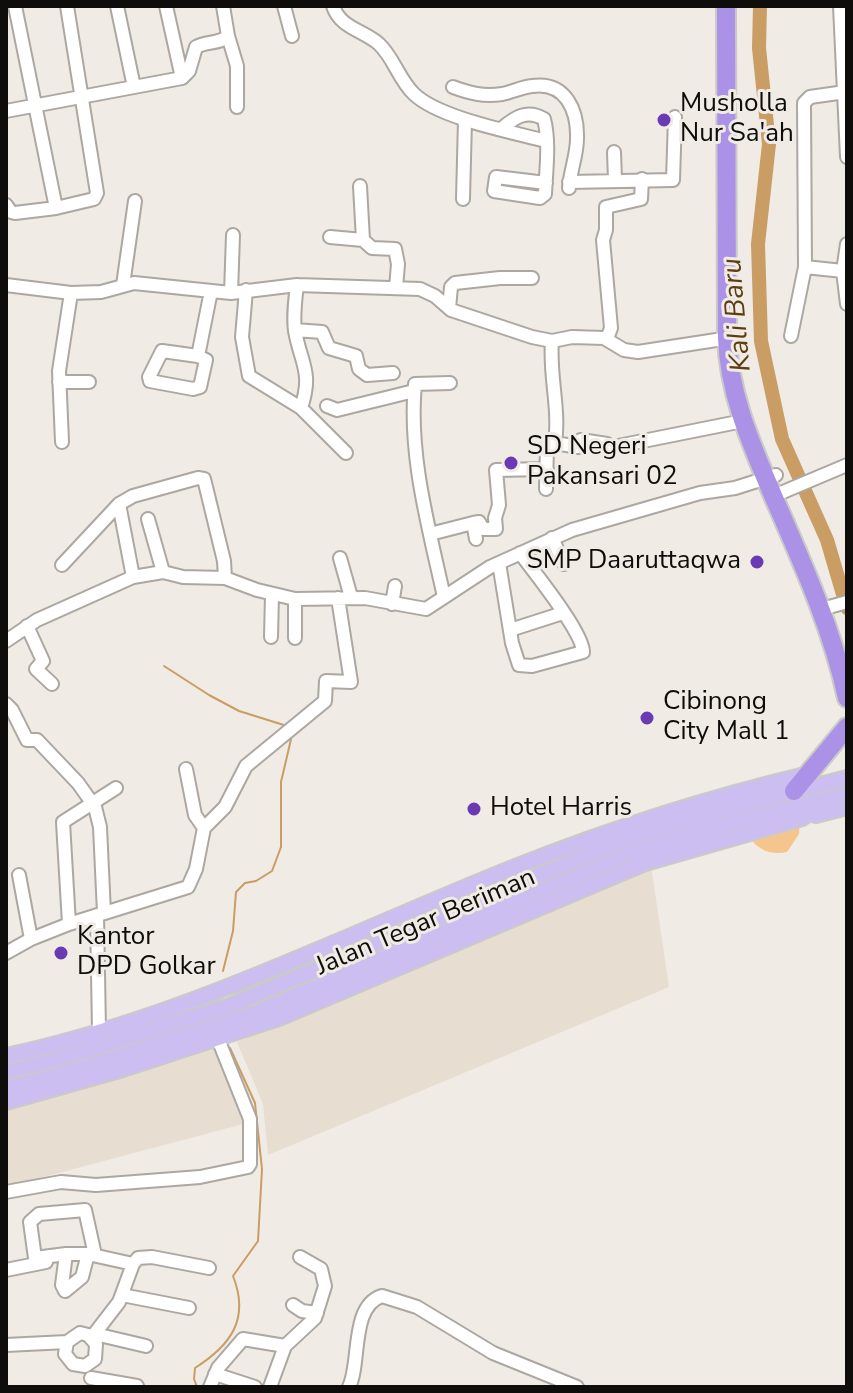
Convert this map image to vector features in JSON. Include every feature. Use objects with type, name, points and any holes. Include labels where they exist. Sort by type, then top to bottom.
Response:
[{"type":"highway","points":[[726,6],[732,129],[731,384],[743,421],[780,483],[835,649],[847,698]]},
{"type":"highway","points":[[732,129],[738,6]]},
{"type":"highway","points":[[732,338],[748,407],[780,483],[840,604],[847,656]]},
{"type":"highway","points":[[794,791],[847,727]]},
{"type":"main road","name":"Jalan Tegar Beriman","points":[[6,1072],[69,1056],[229,1006],[272,998],[616,843],[809,774]]},
{"type":"main road","name":"Jalan Tegar Beriman","points":[[6,1056],[99,1031],[251,980],[616,828],[734,800],[794,791],[847,778]]},
{"type":"main road","name":"Jalan Tegar Beriman","points":[[6,1102],[60,1088],[279,1018],[645,863],[802,818],[840,796]]},
{"type":"main road","name":"Jalan Tegar Beriman","points":[[6,1088],[59,1075],[272,998],[626,855],[699,832],[840,796]]},
{"type":"main road","points":[[802,818],[847,807]]},
{"type":"street","points":[[15,6],[56,208]]},
{"type":"street","points":[[6,205],[15,213],[56,208],[92,200],[97,193],[67,6]]},
{"type":"street","points":[[117,6],[134,87]]},
{"type":"street","points":[[166,6],[182,78]]},
{"type":"street","points":[[223,6],[237,66],[237,107]]},
{"type":"street","points":[[284,6],[292,36]]},
{"type":"street","points":[[333,6],[340,21],[378,42],[417,97],[465,120],[546,141]]},
{"type":"street","points":[[840,6],[847,157]]},
{"type":"street","points":[[6,111],[182,78],[189,71],[196,47],[222,41],[228,36]]},
{"type":"street","points":[[453,87],[476,95],[492,95],[545,86],[570,100],[578,141],[569,185],[674,179],[675,117]]},
{"type":"street","points":[[791,336],[805,267],[804,103],[810,97],[845,92]]},
{"type":"street","points":[[501,129],[530,113],[544,119],[546,183]]},
{"type":"street","points":[[463,199],[465,120]]},
{"type":"street","points":[[614,152],[615,180]]},
{"type":"street","points":[[607,339],[611,328],[603,255],[606,207],[641,199],[642,179]]},
{"type":"street","points":[[360,186],[363,240]]},
{"type":"street","points":[[123,285],[135,201]]},
{"type":"street","points":[[231,293],[233,235]]},
{"type":"street","points":[[330,237],[363,240],[372,248],[397,251],[396,288]]},
{"type":"street","points":[[847,244],[843,271],[847,304]]},
{"type":"street","points":[[805,267],[843,271]]},
{"type":"street","points":[[449,308],[453,284],[500,278],[532,278]]},
{"type":"street","points":[[6,285],[71,293],[101,292],[123,285],[147,284],[231,293],[297,285],[396,288],[429,291],[449,308],[502,328],[552,341],[572,337],[607,339],[624,350],[638,352],[732,338]]},
{"type":"street","points":[[297,285],[295,330],[307,374],[301,408]]},
{"type":"street","points":[[246,290],[242,337],[249,376],[301,408],[346,453]]},
{"type":"street","points":[[198,356],[211,291]]},
{"type":"street","points":[[62,442],[59,382],[71,293]]},
{"type":"street","points":[[295,330],[322,332],[329,348],[356,356],[359,369],[367,375],[393,373]]},
{"type":"street","points":[[552,341],[550,366],[558,421],[555,443]]},
{"type":"street","points":[[162,351],[198,356],[206,363],[197,389],[149,379],[162,351]]},
{"type":"street","points":[[59,382],[89,382]]},
{"type":"street","points":[[444,597],[412,428],[415,384],[450,383]]},
{"type":"street","points":[[327,406],[337,410],[414,391]]},
{"type":"street","points":[[546,489],[547,445],[555,443],[578,447],[581,440],[607,444],[608,448],[743,421]]},
{"type":"street","points":[[6,641],[27,626],[133,577],[163,572],[183,577],[225,578],[272,595],[295,599],[345,598],[426,609],[499,563],[572,530],[709,491],[808,481],[847,465]]},
{"type":"street","points":[[430,534],[479,522],[483,529],[496,529],[499,505],[496,470],[547,469]]},
{"type":"street","points":[[62,565],[119,504],[133,496],[192,478],[203,478],[224,561],[225,578]]},
{"type":"street","points":[[119,504],[133,577]]},
{"type":"street","points":[[148,519],[163,572]]},
{"type":"street","points":[[473,523],[476,539]]},
{"type":"street","points":[[552,538],[564,564]]},
{"type":"street","points":[[499,563],[514,655],[519,665],[532,666],[583,652],[583,644],[520,553]]},
{"type":"street","points":[[6,953],[69,924],[188,887],[196,869],[204,828],[225,807],[246,766],[325,701],[326,681],[351,682],[340,558]]},
{"type":"street","points":[[392,604],[395,586]]},
{"type":"street","points":[[271,637],[272,595]]},
{"type":"street","points":[[295,599],[295,638]]},
{"type":"street","points":[[510,630],[563,613]]},
{"type":"street","points":[[27,626],[43,661],[36,669],[52,684]]},
{"type":"street","points":[[6,704],[28,740],[37,740],[94,804],[100,827],[99,1031]]},
{"type":"street","points":[[186,769],[195,815],[204,828]]},
{"type":"street","points":[[69,924],[63,822],[116,788]]},
{"type":"street","points":[[19,875],[31,939]]},
{"type":"street","points":[[6,1192],[61,1182],[96,1185],[200,1177],[248,1167],[250,1119],[218,1039]]},
{"type":"street","points":[[61,1257],[65,1291],[82,1277],[91,1255],[85,1210],[33,1217],[29,1229],[35,1258],[91,1255],[133,1264]]},
{"type":"street","points":[[6,1270],[61,1257]]},
{"type":"street","points":[[93,1336],[122,1295],[138,1258],[152,1257],[209,1268]]},
{"type":"street","points":[[270,1387],[285,1346],[313,1321],[325,1286],[319,1267],[300,1257]]},
{"type":"street","points":[[122,1295],[189,1308]]},
{"type":"street","points":[[349,1387],[354,1378],[358,1331],[363,1317],[373,1300],[382,1296],[417,1307],[493,1353],[555,1382],[577,1387]]},
{"type":"street","points":[[293,1305],[302,1311],[317,1313]]},
{"type":"street","points":[[6,1345],[67,1342],[80,1333],[146,1346]]},
{"type":"street","points":[[90,1377],[92,1362],[98,1351],[93,1336]]},
{"type":"street","points":[[210,1387],[215,1374],[243,1339],[285,1346]]},
{"type":"street","points":[[67,1342],[64,1350],[67,1358],[90,1377],[137,1386]]},
{"type":"street","points":[[215,1374],[255,1387]]},
{"type":"shaded area","points":[[800,820],[799,834],[787,852],[764,850],[748,835]]},
{"type":"shaded area","points":[[651,866],[669,987],[268,1155],[263,1104],[237,1042]]},
{"type":"shaded area","points":[[216,1045],[243,1124],[21,1183],[6,1184],[6,1104]]},
{"type":"waterway","name":"Kali Baru","points":[[760,6],[759,48],[769,144],[758,244],[761,341],[782,439],[827,540],[847,608]]},
{"type":"waterway","points":[[164,666],[239,711],[287,726]]},
{"type":"waterway","points":[[223,971],[233,931],[236,892],[245,883],[256,881],[272,871],[281,847],[281,782],[292,735]]},
{"type":"waterway","points":[[197,1387],[195,1368],[219,1350],[234,1330],[239,1305],[233,1276],[258,1241],[262,1169],[255,1103],[230,1048]]},
{"type":"place","name":"Musholla Nur Sa'ah","points":[[664,120]]},
{"type":"place","name":"SD Negeri Pakansari 02","points":[[511,463]]},
{"type":"place","name":"SMP Daaruttaqwa","points":[[757,562]]},
{"type":"place","name":"Cibinong City Mall 1","points":[[647,718]]},
{"type":"place","name":"Hotel Harris","points":[[474,809]]},
{"type":"place","name":"Kantor DPD Golkar","points":[[61,953]]}]
